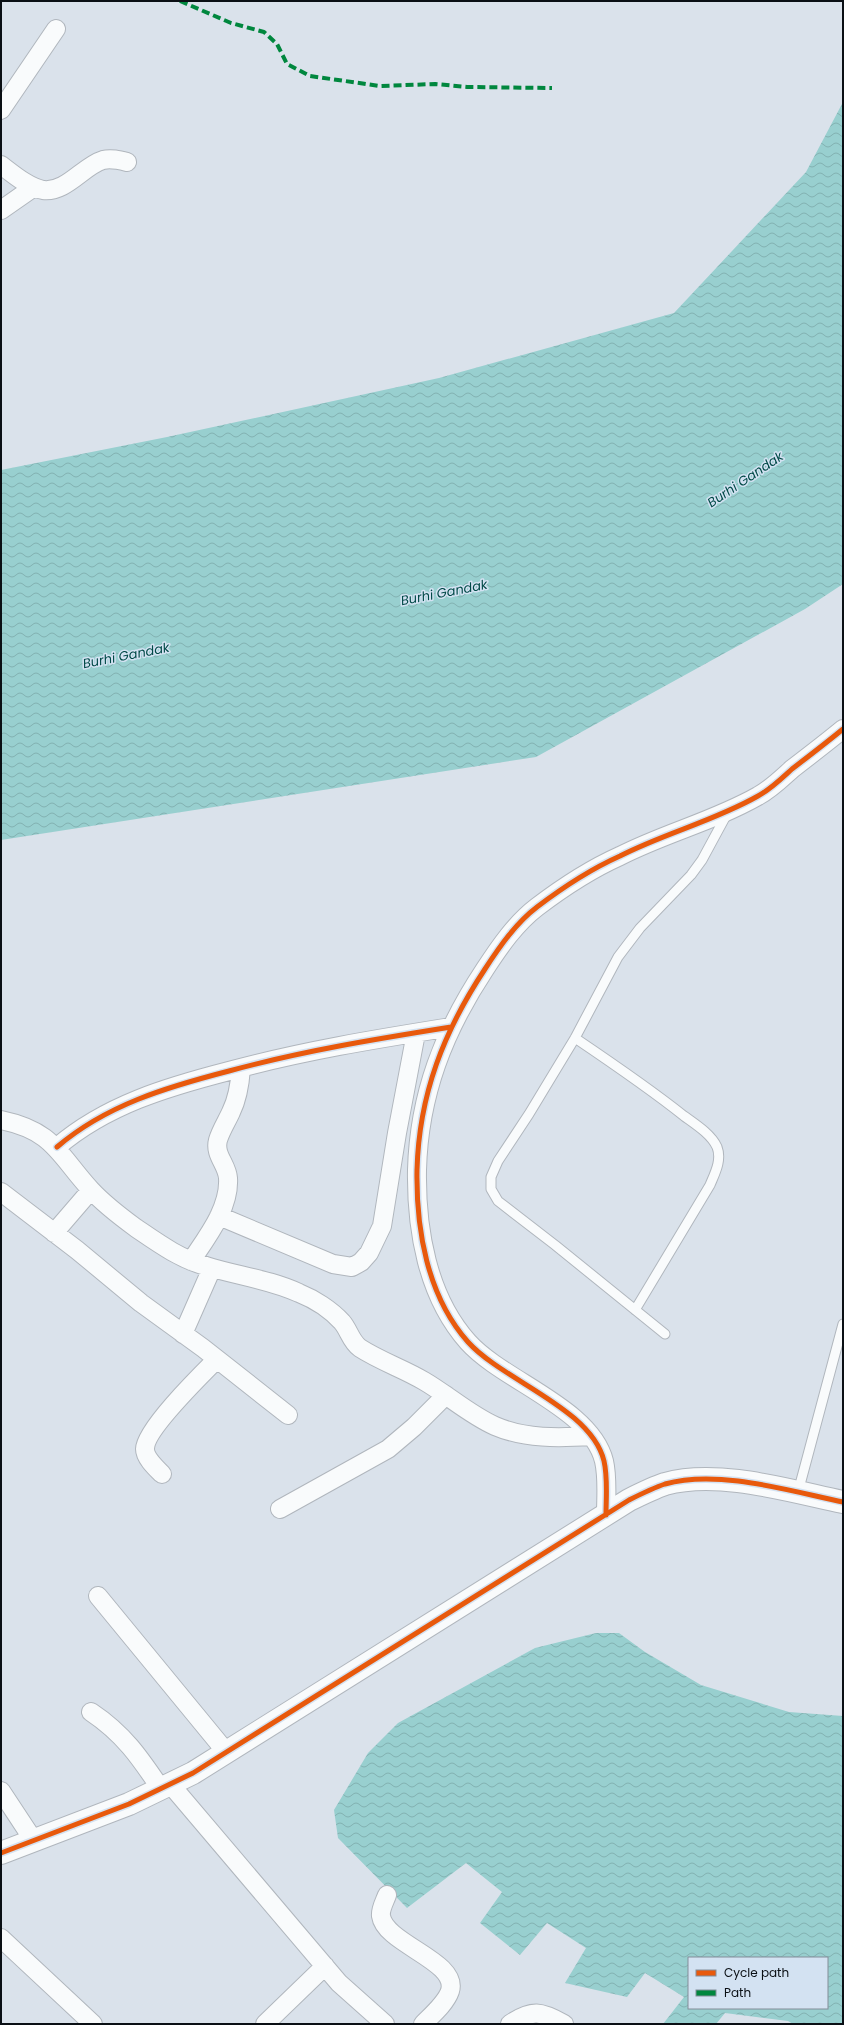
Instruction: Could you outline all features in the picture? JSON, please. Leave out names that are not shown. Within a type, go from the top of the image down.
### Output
[{"type":"street","points":[[1,110],[56,29]]},
{"type":"street","points":[[1,165],[34,187],[44,190],[54,189],[71,181],[102,160],[113,159],[127,162]]},
{"type":"street","points":[[1,210],[34,187]]},
{"type":"street","points":[[606,1515],[604,1461],[598,1446],[586,1429],[564,1410],[487,1359],[468,1342],[455,1326],[436,1289],[422,1239],[417,1183],[418,1156],[424,1103],[431,1078],[439,1052],[472,988],[496,952],[515,928],[536,907],[617,857],[659,838],[728,811],[762,794],[843,729]]},
{"type":"street","points":[[57,1147],[74,1132],[112,1110],[186,1082],[241,1068],[359,1042],[451,1027]]},
{"type":"street","points":[[219,1216],[333,1264],[352,1267],[361,1262],[376,1241],[382,1226],[397,1133],[416,1033]]},
{"type":"street","points":[[191,1261],[219,1216],[226,1194],[228,1177],[219,1158],[217,1149],[218,1141],[237,1099],[241,1068]]},
{"type":"street","points":[[1,1120],[22,1124],[44,1136],[57,1147],[91,1190],[127,1222],[149,1237],[191,1261],[212,1268],[257,1278],[300,1293],[333,1314],[342,1322],[360,1348],[423,1380],[494,1425],[511,1432],[542,1437],[591,1436]]},
{"type":"street","points":[[54,1233],[91,1190]]},
{"type":"street","points":[[1,1192],[141,1303],[217,1359],[288,1415]]},
{"type":"street","points":[[183,1334],[212,1268]]},
{"type":"street","points":[[162,1474],[149,1460],[145,1450],[146,1445],[158,1424],[217,1359]]},
{"type":"street","points":[[280,1509],[388,1449],[414,1427],[446,1395]]},
{"type":"street","points":[[1,1853],[85,1822],[166,1787],[227,1753],[329,1686],[647,1491],[666,1484],[691,1480],[734,1480],[843,1502]]},
{"type":"street","points":[[98,1596],[227,1753]]},
{"type":"street","points":[[91,1712],[111,1725],[123,1737],[355,1999],[385,2024]]},
{"type":"street","points":[[1,1791],[34,1841]]},
{"type":"street","points":[[387,1895],[381,1914],[384,1924],[396,1936],[436,1964],[446,1974],[450,1982],[450,1990],[446,1999],[423,2024]]},
{"type":"street","points":[[1,1938],[91,2023]]},
{"type":"street","points":[[265,2024],[325,1966]]},
{"type":"street","points":[[510,2024],[522,2016],[533,2012],[541,2013],[564,2024]]},
{"type":"lane","points":[[665,1334],[498,1201],[491,1189],[491,1177],[493,1170],[575,1038],[607,976],[627,943],[691,875],[702,860],[728,811]]},
{"type":"lane","points":[[575,1038],[650,1089],[689,1120],[706,1134],[718,1152],[719,1158],[710,1185],[635,1310]]},
{"type":"lane","points":[[798,1492],[843,1324]]},
{"type":"water","name":"Burhi Gandak","points":[[843,102],[843,584],[805,609],[536,757],[1,840],[1,470],[167,437],[439,378],[674,313],[806,172]]},
{"type":"water","points":[[596,1633],[619,1633],[645,1652],[701,1685],[789,1712],[843,1716],[843,2024],[793,2024],[788,2021],[725,2013],[716,2024],[663,2024],[684,1997],[645,1973],[627,1997],[565,1983],[586,1948],[547,1923],[520,1955],[480,1923],[502,1892],[466,1863],[407,1908],[338,1838],[334,1810],[368,1753],[398,1723],[535,1648]]},
{"type":"marked path","points":[[180,1],[231,23],[264,32],[277,44],[287,64],[310,76],[380,86],[435,84],[467,87],[552,88]]},
{"type":"cycle path","points":[[606,1515],[605,1467],[596,1442],[582,1426],[564,1410],[502,1370],[483,1356],[468,1342],[454,1324],[434,1283],[422,1238],[417,1192],[417,1170],[423,1115],[436,1064],[457,1016],[470,992],[503,943],[529,913],[567,886],[609,861],[654,840],[724,813],[763,793],[843,729]]},
{"type":"cycle path","points":[[57,1147],[76,1132],[96,1120],[138,1099],[160,1091],[206,1077],[312,1051],[451,1027]]},
{"type":"cycle path","points":[[1,1853],[129,1804],[193,1773],[629,1500],[656,1487],[686,1480],[731,1480],[754,1483],[843,1502]]}]
